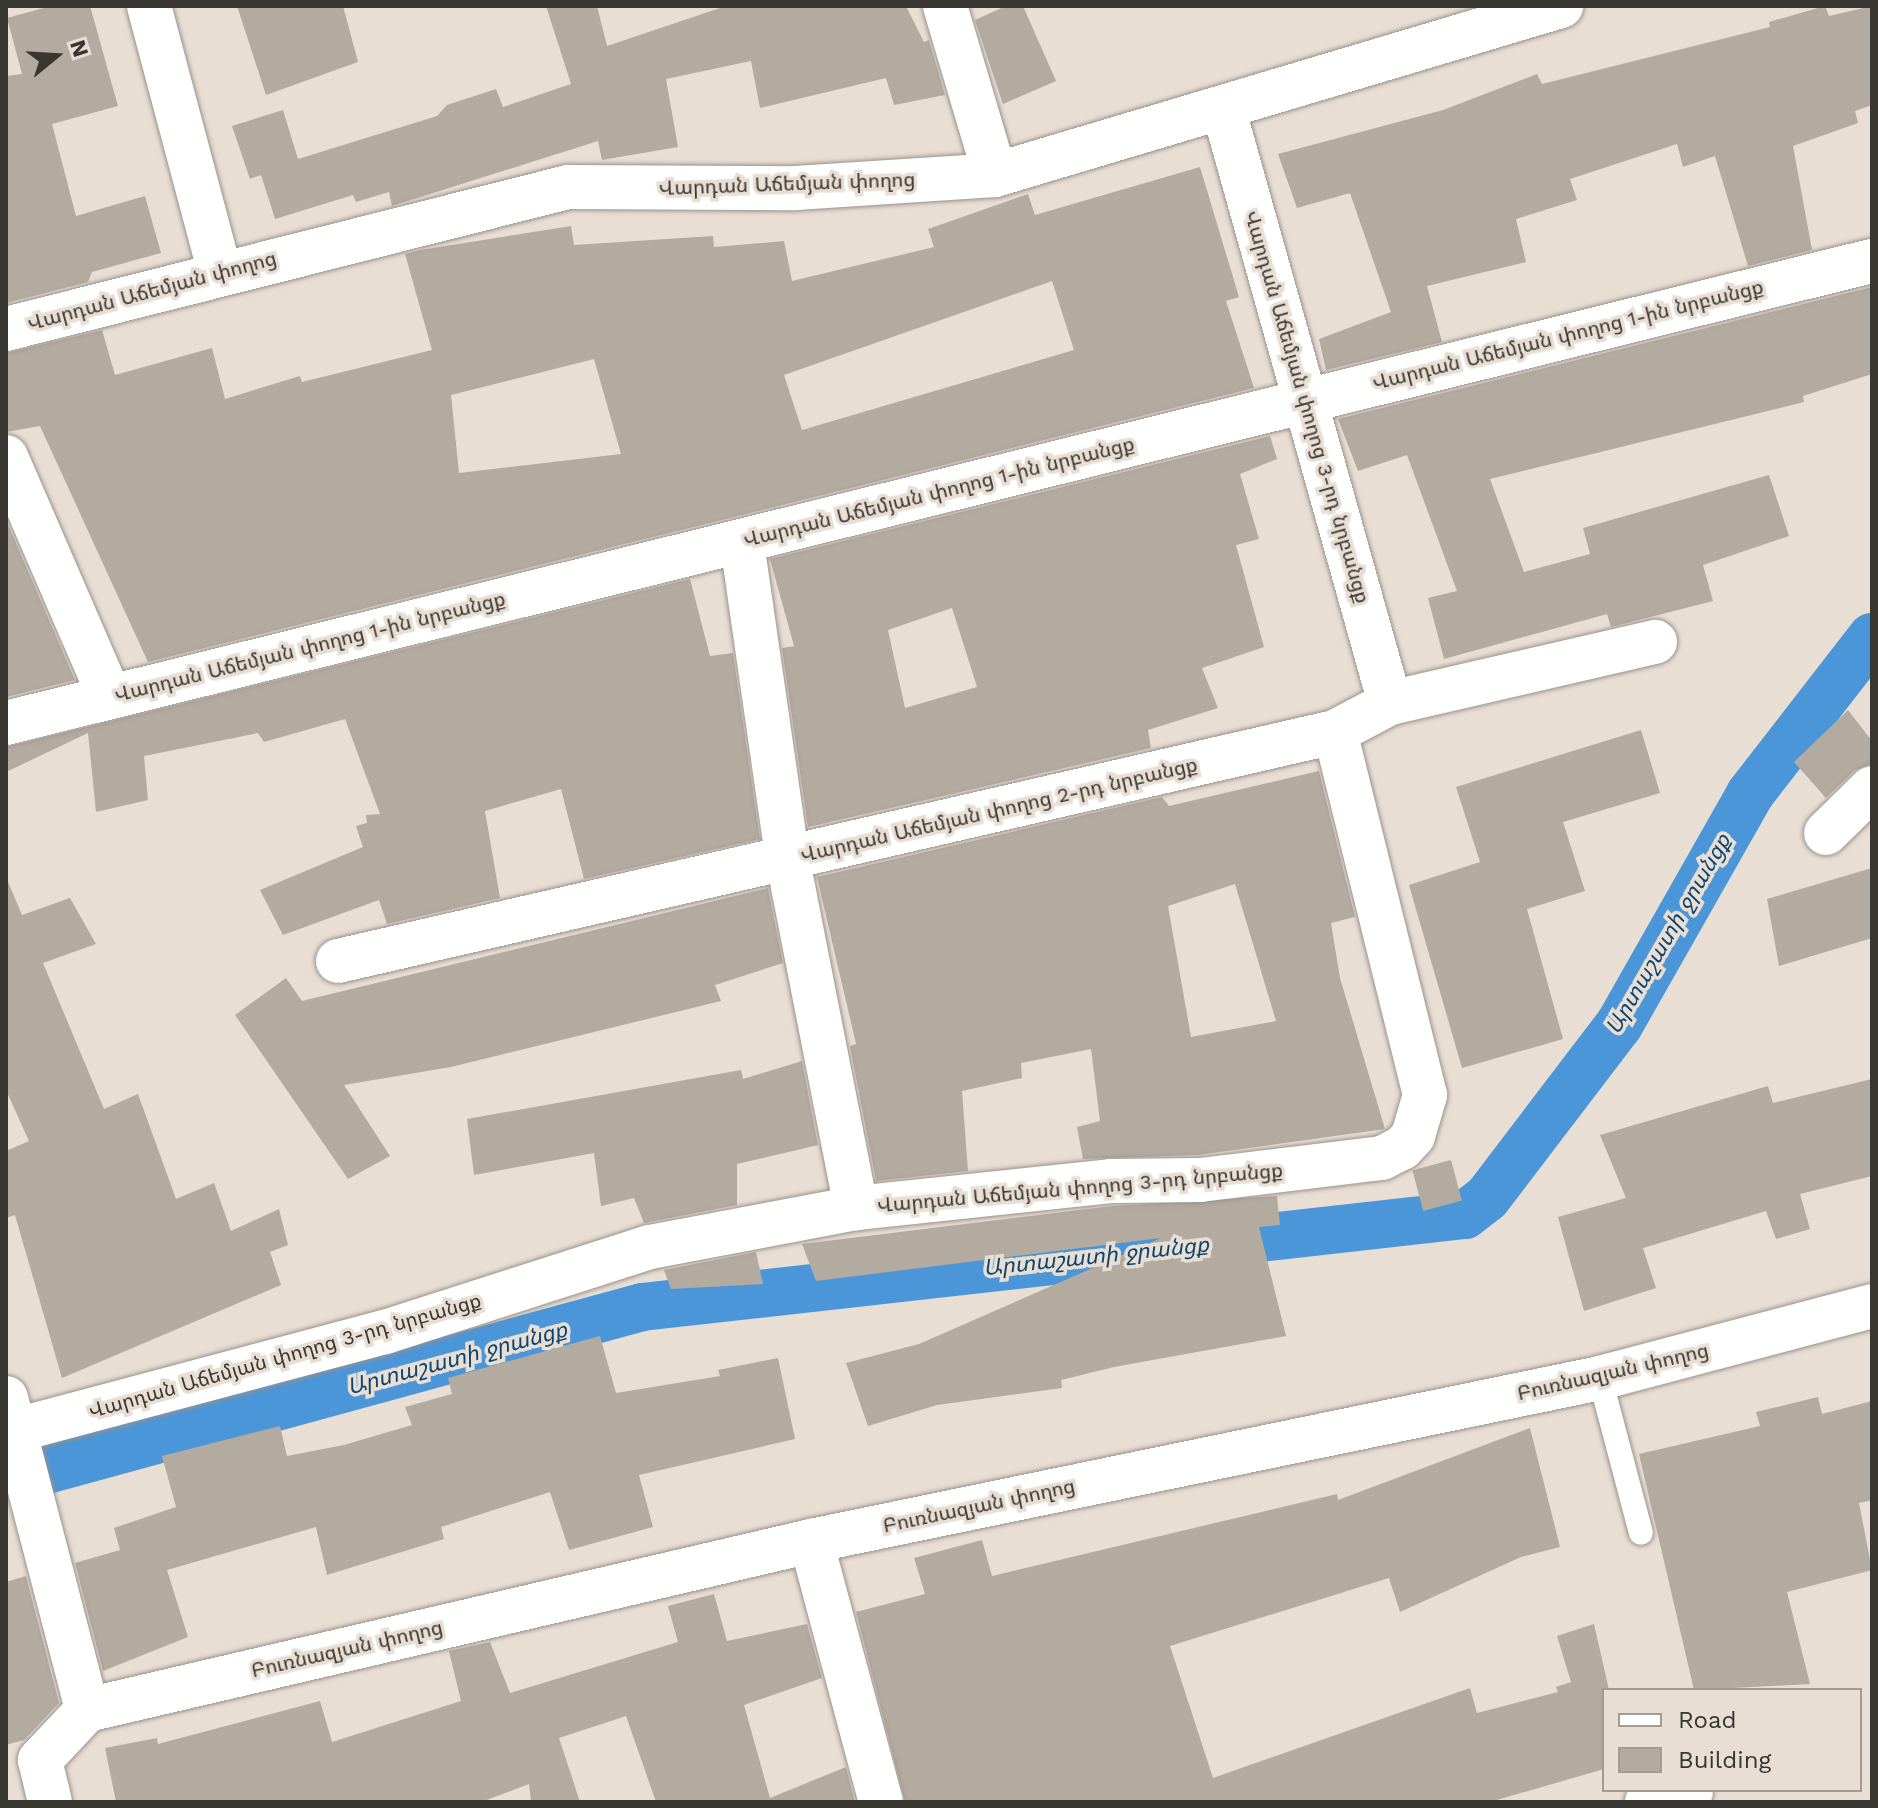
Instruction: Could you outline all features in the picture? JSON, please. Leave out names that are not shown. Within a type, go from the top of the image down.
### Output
[{"type":"street","points":[[149,6],[220,272]]},
{"type":"street","points":[[945,6],[995,175]]},
{"type":"street","name":"Վարդան Աճեմյան փողոց","points":[[6,329],[220,272],[568,187],[796,188],[995,175],[1224,111],[1561,6]]},
{"type":"street","name":"Վարդան Աճեմյան փողոց 3-րդ նրբանցք","points":[[1224,111],[1390,703]]},
{"type":"street","name":"Վարդան Աճեմյան փողոց 1-ին նրբանցք","points":[[6,723],[109,695],[742,543],[1305,398],[1872,261]]},
{"type":"street","points":[[6,457],[109,695]]},
{"type":"street","points":[[742,543],[788,861],[856,1208]]},
{"type":"street","name":"Վարդան Աճեմյան փողոց 2-րդ նրբանցք","points":[[338,961],[788,861],[1335,732],[1390,703],[1655,642]]},
{"type":"street","name":"Վարդան Աճեմյան փողոց 3-րդ նրբանցք","points":[[11,1414],[385,1332],[650,1247],[856,1208],[1111,1181],[1200,1180],[1382,1158],[1402,1148],[1413,1136],[1425,1095],[1335,732]]},
{"type":"street","points":[[1826,833],[1872,788]]},
{"type":"street","name":"Բուռնազյան փողոց","points":[[87,1710],[811,1541],[1600,1378],[1872,1306]]},
{"type":"street","points":[[11,1414],[87,1710],[40,1760],[50,1802]]},
{"type":"street","points":[[811,1541],[881,1802]]},
{"type":"street","points":[[1647,1802],[1691,1795]]},
{"type":"lane","points":[[1600,1378],[1641,1533]]},
{"type":"building","points":[[51,6],[90,6],[118,106],[52,124],[76,216],[145,196],[161,253],[92,272],[88,282],[6,303],[6,76],[22,74],[7,18]]},
{"type":"building","points":[[237,6],[343,6],[358,62],[266,95]]},
{"type":"building","points":[[546,6],[597,6],[607,46],[726,6],[906,6],[924,42],[929,40],[945,95],[894,105],[886,78],[760,108],[751,61],[666,79],[678,147],[602,160],[598,141],[392,206],[389,192],[356,202],[353,195],[275,219],[261,175],[250,179],[232,126],[283,110],[298,159],[437,116],[447,105],[496,89],[503,107],[571,84]]},
{"type":"building","points":[[1006,6],[1023,6],[1056,81],[1003,104],[975,20]]},
{"type":"building","points":[[1825,6],[1829,16],[1872,6],[1872,105],[1855,111],[1858,123],[1793,146],[1812,250],[1748,266],[1715,156],[1683,167],[1677,144],[1570,179],[1577,200],[1516,219],[1526,262],[1427,286],[1442,342],[1326,370],[1319,339],[1391,312],[1350,193],[1297,208],[1278,154],[1443,110],[1537,74],[1542,84],[1770,27],[1769,22]]},
{"type":"building","points":[[1200,167],[1239,297],[1226,301],[1254,388],[148,662],[40,426],[6,432],[6,353],[102,330],[115,375],[212,348],[225,399],[300,376],[302,382],[432,350],[405,254],[420,250],[571,226],[574,245],[713,236],[714,247],[784,241],[792,281],[934,247],[928,229],[1028,194],[1035,215]],"holes":[[[1052,281],[1074,350],[802,430],[784,375]],[[594,359],[621,454],[459,473],[451,395]]]},
{"type":"building","points":[[1872,287],[1872,374],[1803,396],[1804,402],[1490,479],[1524,572],[1590,554],[1583,528],[1769,475],[1789,536],[1703,565],[1713,601],[1611,627],[1607,614],[1444,659],[1428,598],[1457,591],[1407,455],[1358,471],[1338,419]]},
{"type":"building","points":[[1270,436],[1277,459],[1240,474],[1259,539],[1236,545],[1264,647],[1202,668],[1218,708],[1148,730],[1151,748],[808,827],[782,648],[794,646],[770,559]],"holes":[[[952,608],[977,687],[905,708],[888,630]]]},
{"type":"building","points":[[6,520],[75,680],[6,697]]},
{"type":"building","points":[[690,579],[710,656],[733,653],[760,839],[584,879],[561,789],[485,811],[500,898],[387,924],[379,900],[283,935],[260,890],[363,847],[356,826],[367,823],[366,815],[380,814],[345,719],[264,742],[258,733],[144,756],[148,800],[96,812],[88,733],[6,772],[6,747]]},
{"type":"building","points":[[1848,710],[1872,741],[1872,764],[1855,770],[1826,798],[1794,762]]},
{"type":"building","points":[[1641,730],[1660,793],[1563,822],[1585,891],[1527,909],[1563,1039],[1462,1068],[1409,885],[1480,862],[1456,787]]},
{"type":"building","points":[[1319,771],[1355,917],[1331,923],[1340,978],[1385,1129],[1198,1155],[1083,1159],[1077,1127],[1100,1121],[1091,1049],[1021,1063],[1022,1078],[962,1091],[968,1171],[876,1181],[850,1046],[856,1044],[817,877],[1162,797],[1169,806]],"holes":[[[1235,884],[1276,1021],[1191,1037],[1168,906]]]},
{"type":"building","points":[[1872,868],[1872,938],[1779,966],[1767,899]]},
{"type":"building","points":[[6,877],[22,915],[70,898],[96,944],[43,963],[104,1109],[138,1094],[176,1199],[214,1183],[231,1231],[279,1209],[288,1245],[270,1252],[281,1285],[62,1378],[15,1215],[6,1218],[6,1151],[29,1141],[6,1090]]},
{"type":"building","points":[[768,888],[783,963],[715,985],[721,1001],[451,1067],[344,1085],[390,1156],[348,1179],[235,1015],[286,978],[302,1001]]},
{"type":"building","points":[[802,1061],[818,1145],[737,1164],[737,1205],[644,1223],[634,1198],[601,1206],[594,1153],[474,1175],[467,1119],[741,1070],[743,1079]]},
{"type":"building","points":[[1872,1079],[1872,1176],[1800,1194],[1810,1229],[1776,1239],[1766,1211],[1643,1248],[1656,1288],[1584,1311],[1558,1217],[1626,1198],[1600,1135],[1768,1086],[1773,1103]]},
{"type":"building","points":[[1451,1160],[1462,1201],[1423,1211],[1412,1170]]},
{"type":"building","points":[[1277,1196],[1280,1225],[1259,1227],[1286,1336],[1114,1367],[1061,1380],[1062,1388],[937,1405],[868,1426],[846,1363],[919,1344],[1161,1238],[816,1281],[802,1244],[1112,1206]]},
{"type":"building","points":[[756,1252],[763,1284],[671,1289],[664,1270]]},
{"type":"building","points":[[600,1336],[616,1393],[720,1376],[718,1370],[778,1358],[795,1439],[639,1475],[653,1527],[569,1550],[550,1492],[441,1527],[444,1539],[327,1575],[316,1527],[167,1570],[188,1637],[103,1671],[75,1563],[120,1550],[114,1528],[176,1507],[162,1456],[280,1426],[287,1456],[344,1445],[412,1425],[405,1407],[452,1394],[448,1378]]},
{"type":"building","points":[[1818,1397],[1822,1414],[1872,1401],[1872,1500],[1859,1503],[1872,1570],[1787,1592],[1810,1684],[1694,1688],[1639,1454],[1760,1426],[1756,1412]]},
{"type":"building","points":[[1530,1428],[1560,1547],[1521,1557],[1400,1612],[1389,1578],[1170,1646],[1213,1778],[1470,1688],[1477,1713],[1558,1692],[1556,1687],[1571,1682],[1557,1636],[1594,1624],[1609,1688],[1602,1688],[1602,1770],[1490,1802],[905,1802],[856,1612],[925,1594],[914,1558],[982,1540],[992,1576],[1337,1494],[1338,1500]]},
{"type":"building","points":[[26,1576],[59,1703],[24,1740],[6,1745],[6,1582]]},
{"type":"building","points":[[714,1594],[727,1641],[807,1624],[822,1678],[744,1705],[770,1798],[846,1767],[855,1802],[656,1802],[626,1716],[559,1738],[580,1802],[531,1802],[529,1784],[481,1802],[116,1802],[105,1748],[157,1738],[158,1744],[320,1701],[332,1742],[461,1701],[449,1651],[490,1642],[510,1693],[678,1642],[668,1606]]},
{"type":"waterway","name":"Արտաշատի ջրանցք","points":[[39,1472],[642,1307],[1465,1215],[1487,1198],[1619,1025],[1750,794],[1872,637]]}]
